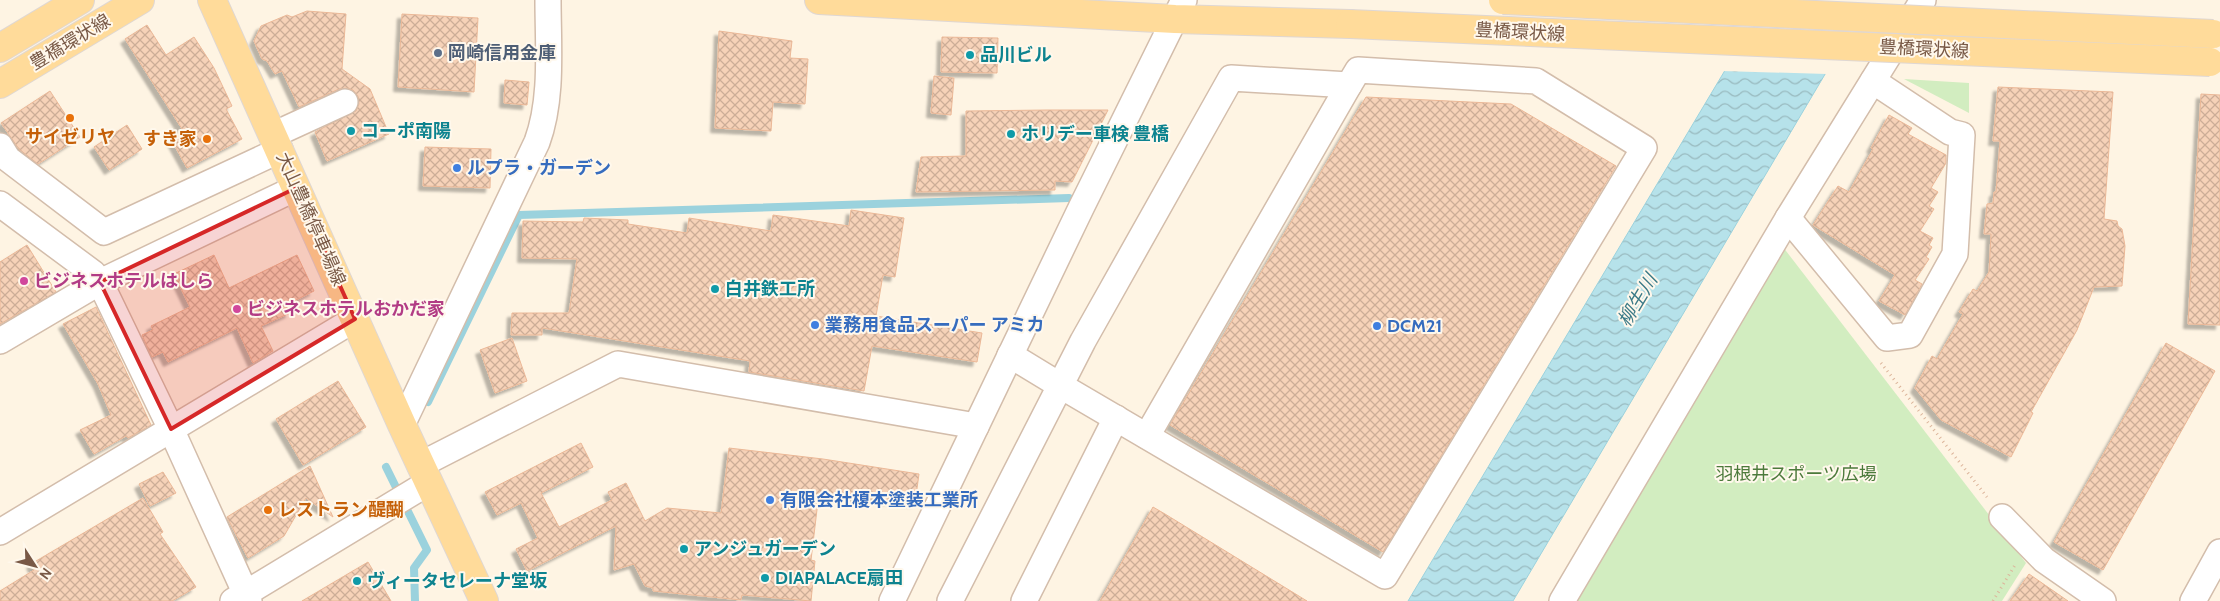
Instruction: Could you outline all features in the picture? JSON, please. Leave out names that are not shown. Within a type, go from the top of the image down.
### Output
[{"type":"main road","name":"豊橋環状線","points":[[0,48],[80,0]]},
{"type":"main road","name":"豊橋環状線","points":[[0,84],[140,0]]},
{"type":"main road","name":"大山豊橋停車場線","points":[[212,0],[424,474],[484,601]]},
{"type":"main road","name":"豊橋環状線","points":[[820,0],[1179,9],[1350,24],[2215,62]]},
{"type":"main road","name":"豊橋環状線","points":[[1503,0],[2216,34]]},
{"type":"street","points":[[402,425],[533,151],[543,125],[547,93],[548,0]]},
{"type":"street","points":[[1562,601],[1788,218],[1923,0]]},
{"type":"street","points":[[892,601],[1179,9]]},
{"type":"street","points":[[1010,355],[1060,386],[1385,576],[1644,148],[1536,81],[1358,70],[1147,436]]},
{"type":"street","points":[[950,601],[1060,386],[1231,78],[1349,86]]},
{"type":"street","points":[[1788,218],[1888,338],[1910,335],[1955,254],[1962,135],[1950,132],[1873,81]]},
{"type":"street","points":[[0,146],[8,159],[104,232],[277,142],[345,102]]},
{"type":"street","points":[[22,170],[0,205],[93,273],[100,282],[171,429],[243,598],[424,474],[618,364],[976,426]]},
{"type":"street","points":[[0,342],[100,282],[296,188]]},
{"type":"street","points":[[0,532],[355,319]]},
{"type":"street","points":[[1024,601],[1116,418]]},
{"type":"street","points":[[2002,517],[2044,560],[2103,601]]},
{"type":"street","points":[[2193,601],[2220,552]]},
{"type":"path","points":[[1878,359],[2002,517]]},
{"type":"path","points":[[1993,601],[2028,543]]},
{"type":"highlighted area","points":[[296,188],[355,319],[171,429],[100,282]]},
{"type":"green space","points":[[1904,79],[1969,83],[1969,113]]},
{"type":"green space","name":"羽根井スポーツ広場","points":[[1783,247],[2026,563],[2002,601],[1576,601]]},
{"type":"water","name":"柳生川","points":[[1767,0],[1869,0],[1513,601],[1408,601]]},
{"type":"pier","points":[[1764,0],[1871,0],[1827,74],[1722,71]]},
{"type":"building","points":[[307,11],[346,14],[342,69],[370,89],[389,134],[327,161],[315,132],[356,111],[359,104],[358,96],[353,90],[347,88],[339,89],[299,107],[282,71],[275,74],[267,61],[262,59],[254,41],[261,26],[287,15],[292,17]]},
{"type":"building","name":"岡崎信用金庫","points":[[402,14],[478,18],[474,92],[398,87]]},
{"type":"building","points":[[147,25],[166,55],[194,37],[214,68],[232,106],[226,109],[242,139],[187,168],[171,139],[184,132],[125,39]]},
{"type":"building","points":[[719,31],[792,41],[790,58],[808,59],[805,104],[773,102],[771,131],[715,128]]},
{"type":"building","name":"品川ビル","points":[[942,37],[998,38],[997,73],[941,72]]},
{"type":"building","points":[[934,76],[954,78],[951,115],[931,113]]},
{"type":"building","points":[[505,80],[529,82],[527,105],[504,103]]},
{"type":"building","points":[[1998,87],[2113,92],[2104,219],[2117,221],[2118,226],[2122,229],[2125,246],[2122,286],[2094,287],[2077,330],[2031,412],[2033,413],[2011,457],[1941,420],[1915,388],[1932,356],[1937,359],[1963,314],[1959,312],[1973,289],[1977,291],[1989,272],[1991,234],[1984,234],[1987,204],[1993,203],[1994,192],[1996,192],[2000,141],[1993,141]]},
{"type":"building","points":[[50,91],[80,137],[38,164],[19,149],[1,123]]},
{"type":"building","points":[[2201,94],[2220,95],[2220,325],[2188,324]]},
{"type":"building","name":"DCM21","points":[[1366,97],[1511,104],[1616,166],[1383,552],[1170,425]]},
{"type":"building","name":"ホリデー車検 豊橋","points":[[1108,110],[1072,182],[1055,181],[1055,190],[916,192],[921,157],[966,156],[966,111]]},
{"type":"building","points":[[1889,115],[1912,128],[1908,134],[1946,155],[1946,163],[1931,188],[1938,192],[1929,206],[1934,209],[1920,231],[1933,238],[1929,245],[1932,247],[1926,257],[1929,259],[1915,280],[1922,284],[1905,315],[1879,301],[1895,275],[1813,225],[1838,186],[1849,192]]},
{"type":"building","points":[[127,125],[142,149],[109,170],[94,147]]},
{"type":"building","name":"ルプラ・ガーデン","points":[[425,147],[491,149],[490,188],[423,186]]},
{"type":"building","points":[[851,210],[904,218],[895,277],[883,275],[876,316],[982,333],[977,362],[872,346],[864,391],[749,372],[750,361],[618,340],[542,328],[542,335],[511,335],[512,313],[569,313],[577,259],[522,258],[523,221],[583,222],[584,218],[628,220],[628,224],[687,233],[689,218],[771,231],[773,215],[849,226]]},
{"type":"building","name":"ビジネスホテルはしら","points":[[27,245],[56,292],[0,324],[0,262]]},
{"type":"building","name":"ビジネスホテルおかだ家","points":[[214,255],[229,288],[297,255],[314,291],[286,305],[290,313],[261,326],[273,351],[253,363],[237,328],[168,362],[163,352],[152,357],[142,335],[153,330],[151,326],[190,307],[174,274]]},
{"type":"building","points":[[96,307],[151,425],[128,438],[126,436],[94,454],[80,430],[111,415],[98,384],[63,324]]},
{"type":"building","points":[[512,338],[527,381],[495,393],[480,350]]},
{"type":"building","points":[[2166,343],[2215,371],[2103,570],[2054,542]]},
{"type":"building","points":[[338,381],[366,427],[303,465],[276,419]]},
{"type":"building","points":[[581,443],[593,467],[541,493],[559,527],[612,500],[608,492],[626,483],[645,521],[667,508],[721,513],[729,448],[823,459],[919,474],[915,503],[819,493],[811,560],[815,561],[811,601],[742,595],[741,600],[653,591],[653,588],[645,586],[634,564],[614,570],[616,526],[527,571],[516,549],[538,538],[521,503],[497,515],[485,492]]},
{"type":"building","name":"レストラン醍醐","points":[[310,466],[333,517],[306,498],[284,536],[248,558],[227,517]]},
{"type":"building","points":[[163,472],[176,493],[150,506],[139,484]]},
{"type":"building","points":[[143,498],[163,532],[160,534],[196,587],[172,601],[0,601],[0,591],[34,570],[31,564]]},
{"type":"building","points":[[1153,507],[1165,514],[1307,601],[1100,601]]},
{"type":"building","name":"ヴィータセレーナ堂坂","points":[[368,562],[391,601],[302,601]]},
{"type":"building","points":[[2029,574],[2068,601],[2010,601]]},
{"type":"waterway","points":[[428,402],[519,215],[1069,198]]},
{"type":"waterway","points":[[386,467],[427,550],[414,568],[415,601]]},
{"type":"place","name":"岡崎信用金庫","points":[[438,53]]},
{"type":"place","name":"品川ビル","points":[[970,55]]},
{"type":"place","name":"サイゼリヤ","points":[[70,118]]},
{"type":"place","name":"コーポ南陽","points":[[351,131]]},
{"type":"place","name":"ホリデー車検 豊橋","points":[[1011,134]]},
{"type":"place","name":"すき家","points":[[207,139]]},
{"type":"place","name":"ルプラ・ガーデン","points":[[457,168]]},
{"type":"place","name":"ビジネスホテルはしら","points":[[24,281]]},
{"type":"place","name":"白井鉄工所","points":[[715,289]]},
{"type":"place","name":"ビジネスホテルおかだ家","points":[[237,309]]},
{"type":"place","name":"業務用食品スーパー アミカ","points":[[815,325]]},
{"type":"place","name":"DCM21","points":[[1377,326]]},
{"type":"place","name":"有限会社榎本塗装工業所","points":[[770,500]]},
{"type":"place","name":"レストラン醍醐","points":[[268,510]]},
{"type":"place","name":"アンジュガーデン","points":[[684,549]]},
{"type":"place","name":"DIAPALACE扇田","points":[[765,578]]},
{"type":"place","name":"ヴィータセレーナ堂坂","points":[[357,581]]}]
